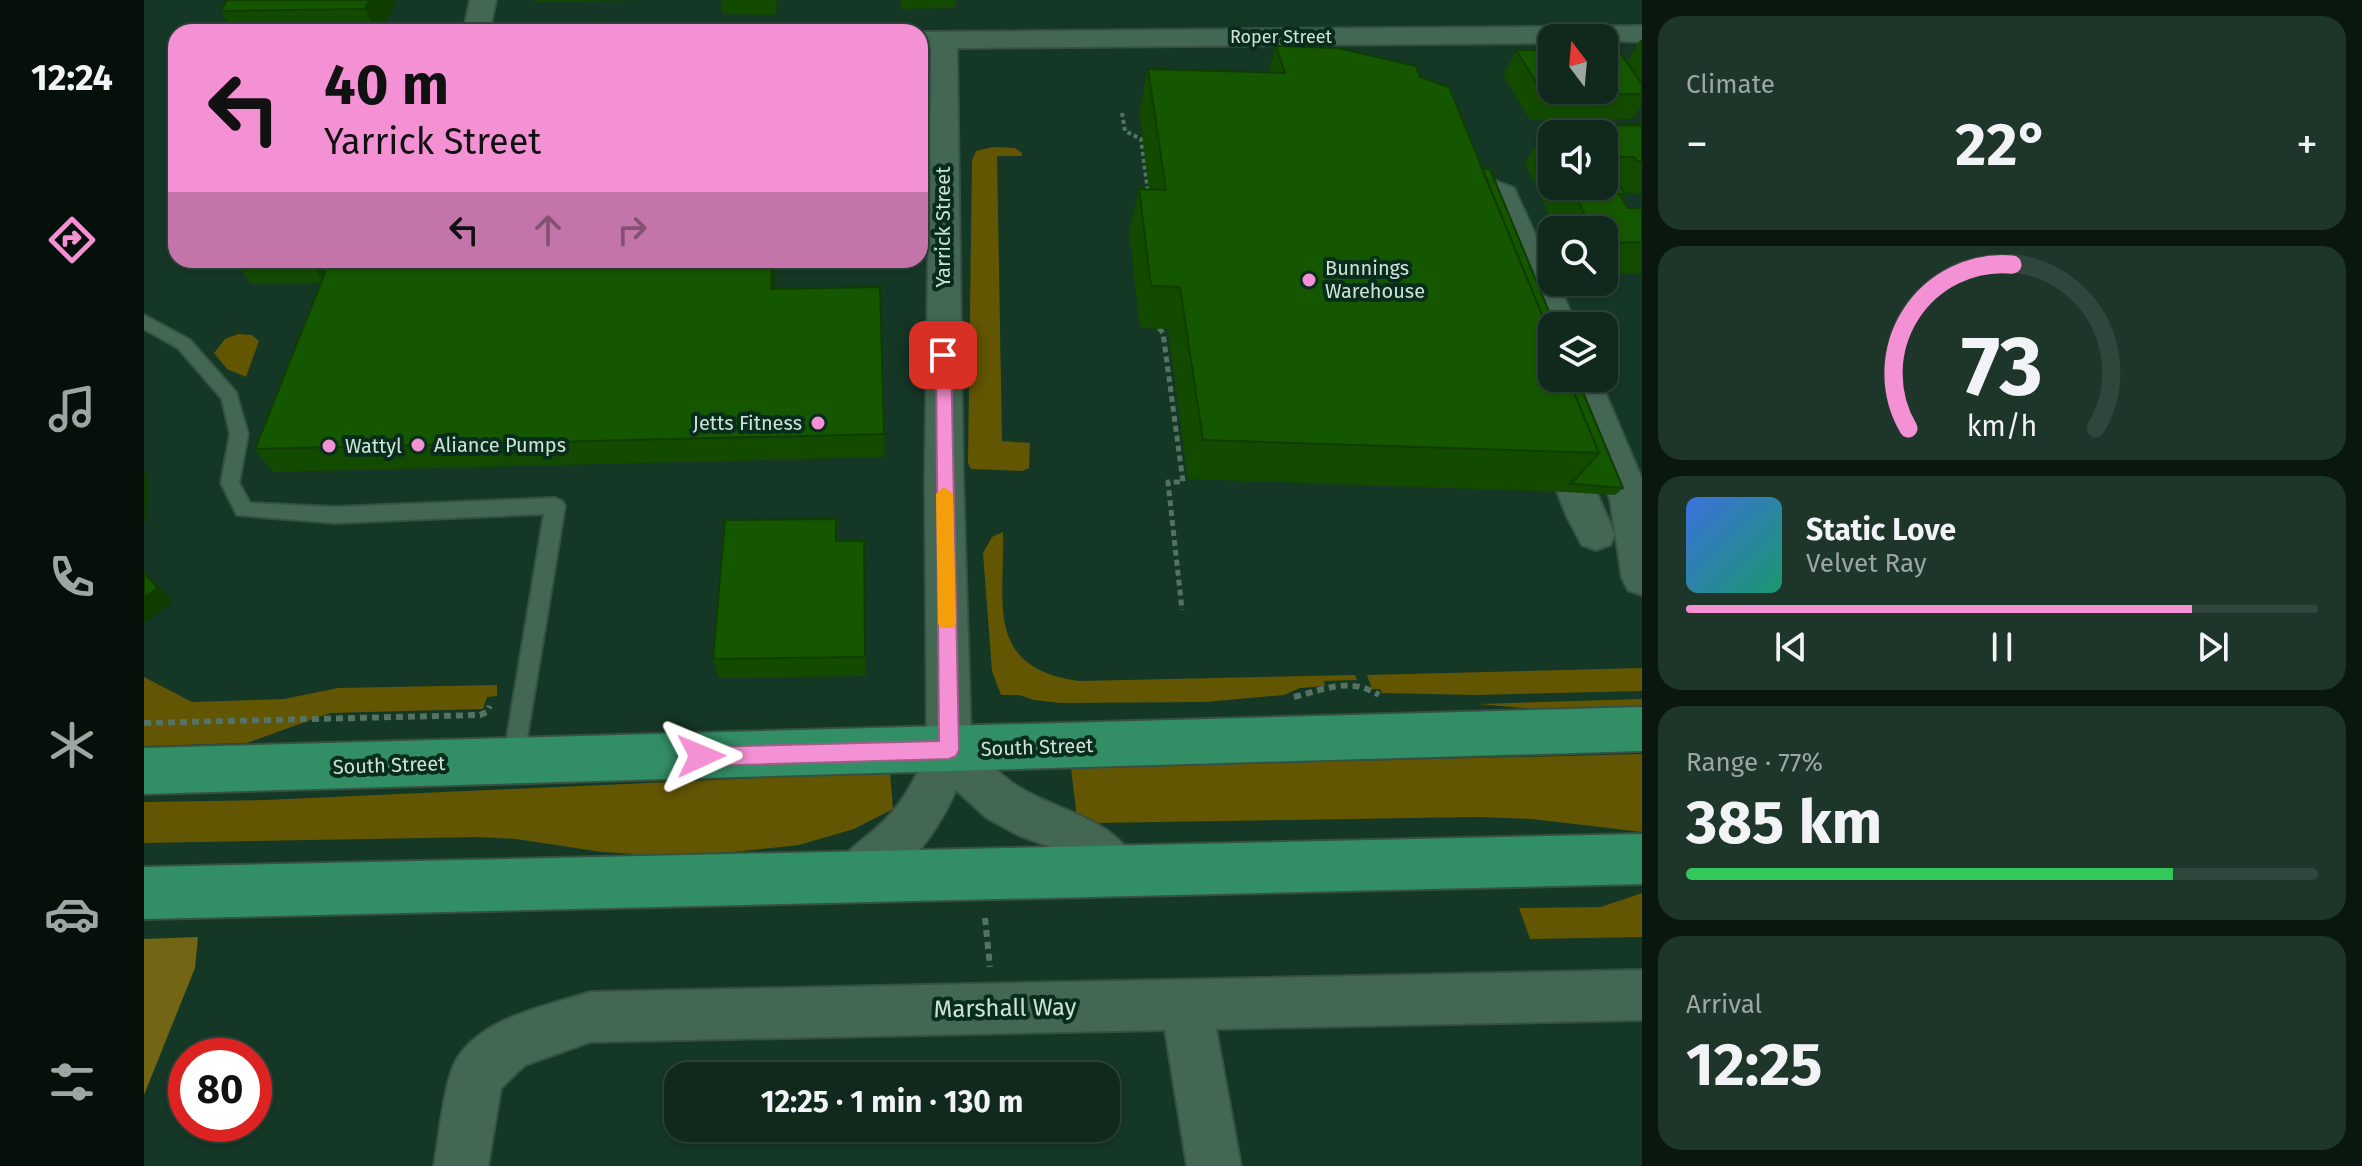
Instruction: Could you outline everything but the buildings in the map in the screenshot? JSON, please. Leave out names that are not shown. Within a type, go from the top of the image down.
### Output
[{"type":"highway","name":"South Street","points":[[144,771],[1642,729]]},
{"type":"highway","points":[[144,893],[1642,859]]},
{"type":"street","points":[[478,24],[483,0]]},
{"type":"street","name":"Roper Street","points":[[932,40],[1642,34]]},
{"type":"street","name":"Yarrick Street","points":[[853,878],[904,837],[921,815],[934,792],[949,750],[932,40]]},
{"type":"street","points":[[1475,237],[1458,194],[1461,190],[1496,191],[1503,195],[1554,312]]},
{"type":"street","points":[[1588,392],[1627,483],[1640,538],[1642,578]]},
{"type":"street","points":[[1544,411],[1586,517],[1596,534]]},
{"type":"street","points":[[949,750],[979,783],[1003,803],[1034,819],[1074,833],[1118,873]]},
{"type":"street","name":"Marshall Way","points":[[461,1166],[477,1075],[509,1045],[590,1017],[1642,995]]},
{"type":"street","points":[[1186,1004],[1214,1166]]},
{"type":"lane","points":[[144,321],[184,344],[230,397],[239,434],[230,483],[244,510],[335,515],[555,506],[514,761]]},
{"type":"path","points":[[1122,113],[1125,131],[1141,139],[1149,201]]},
{"type":"path","points":[[1159,328],[1163,333],[1183,482],[1168,482],[1182,610]]},
{"type":"path","points":[[144,723],[480,715],[487,712],[491,702],[494,702]]},
{"type":"path","points":[[984,905],[994,1008]]},
{"type":"shaded area","points":[[993,147],[1015,148],[1022,153],[1022,156],[997,156],[1002,441],[1030,443],[1029,468],[1022,471],[971,469],[968,463],[972,160],[976,151]]},
{"type":"shaded area","points":[[238,334],[252,335],[259,341],[246,377],[227,369],[214,353],[225,339]]},
{"type":"shaded area","points":[[1003,532],[1006,629],[1014,647],[1027,662],[1049,674],[1079,681],[1355,675],[1357,680],[1324,681],[1325,686],[1300,688],[1284,695],[1205,702],[1060,703],[1019,695],[1001,695],[992,671],[983,553],[992,537]]},
{"type":"shaded area","points":[[1642,668],[1642,691],[1476,695],[1382,693],[1380,689],[1372,689],[1367,675]]},
{"type":"shaded area","points":[[144,677],[192,702],[284,699],[338,688],[497,685],[497,696],[487,697],[483,709],[330,713],[247,743],[144,746]]},
{"type":"shaded area","points":[[1642,699],[1642,711],[1557,711],[1478,704]]},
{"type":"shaded area","points":[[1642,754],[1642,832],[1532,819],[1476,817],[1093,823],[1077,818],[1071,768]]},
{"type":"shaded area","points":[[890,772],[893,809],[854,829],[799,845],[685,857],[602,852],[516,839],[478,837],[144,843],[144,802],[266,800]]},
{"type":"shaded area","points":[[1642,893],[1642,937],[1530,939],[1519,908],[1601,907]]},
{"type":"shaded area","points":[[198,937],[195,968],[144,1095],[144,939]]},
{"type":"slow traffic","points":[[944,494],[947,623]]},
{"type":"place","name":"Bunnings Warehouse","points":[[1309,280]]},
{"type":"place","name":"Jetts Fitness","points":[[818,423]]},
{"type":"place","name":"Aliance Pumps","points":[[418,445]]},
{"type":"place","name":"Wattyl","points":[[329,446]]},
{"type":"route","points":[[701,756],[949,750],[943,355]]}]
